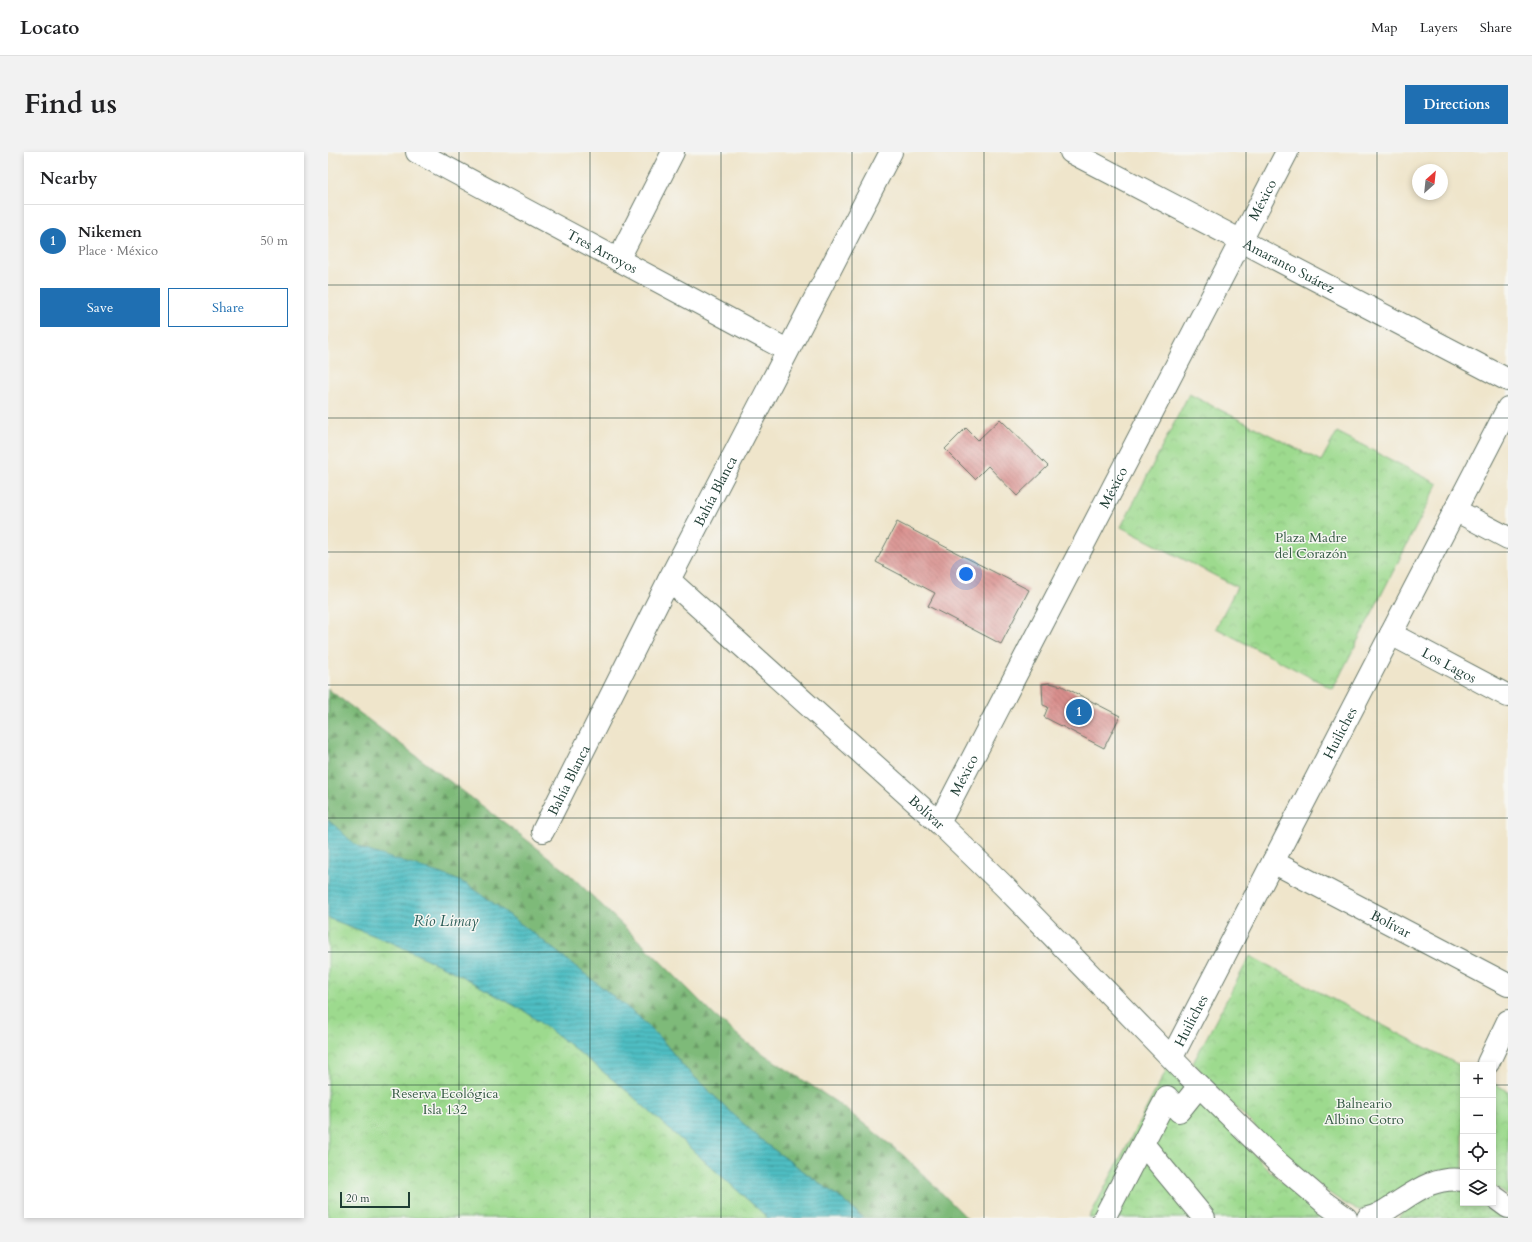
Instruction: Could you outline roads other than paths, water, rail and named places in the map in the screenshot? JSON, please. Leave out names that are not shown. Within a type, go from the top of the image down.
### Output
[{"type":"street","name":"Tres Arroyos","points":[[418,152],[787,350]]},
{"type":"street","points":[[618,260],[673,152]]},
{"type":"street","name":"Bahía Blanca","points":[[543,831],[669,580],[891,152]]},
{"type":"street","name":"Amaranto Suárez","points":[[1070,152],[1508,380]]},
{"type":"street","name":"México","points":[[938,822],[1287,152]]},
{"type":"street","name":"Huiliches","points":[[1172,1057],[1508,408]]},
{"type":"street","points":[[1455,510],[1508,538]]},
{"type":"street","name":"Bolívar","points":[[669,580],[938,822],[1003,885],[1172,1057]]},
{"type":"street","name":"Los Lagos","points":[[1391,634],[1508,696]]},
{"type":"street","name":"Bolívar","points":[[1273,862],[1508,985]]},
{"type":"street","points":[[1488,1062],[1508,1021]]},
{"type":"street","points":[[1172,1057],[1199,1086],[1276,1161],[1325,1203],[1346,1218]]},
{"type":"street","points":[[1104,1218],[1167,1097],[1179,1111],[1199,1086]]},
{"type":"street","points":[[1143,1144],[1204,1218]]},
{"type":"street","points":[[1368,1218],[1380,1214],[1438,1180],[1460,1180]]},
{"type":"street","points":[[1496,1198],[1508,1207]]},
{"type":"water","name":"Río Limay","points":[[328,820],[362,849],[448,876],[466,884],[484,896],[638,1016],[662,1040],[685,1068],[766,1144],[843,1200],[863,1218],[768,1218],[628,1092],[526,1012],[454,972],[391,942],[328,918]]},
{"type":"place","name":"Nikemen","points":[[1079,712]]},
{"type":"park label","name":"Plaza Madre del Corazón","points":[[1311,546]]},
{"type":"park label","name":"Reserva Ecológica Isla 132","points":[[445,1102]]},
{"type":"park label","name":"Balneario Albino Cotro","points":[[1364,1112]]}]
